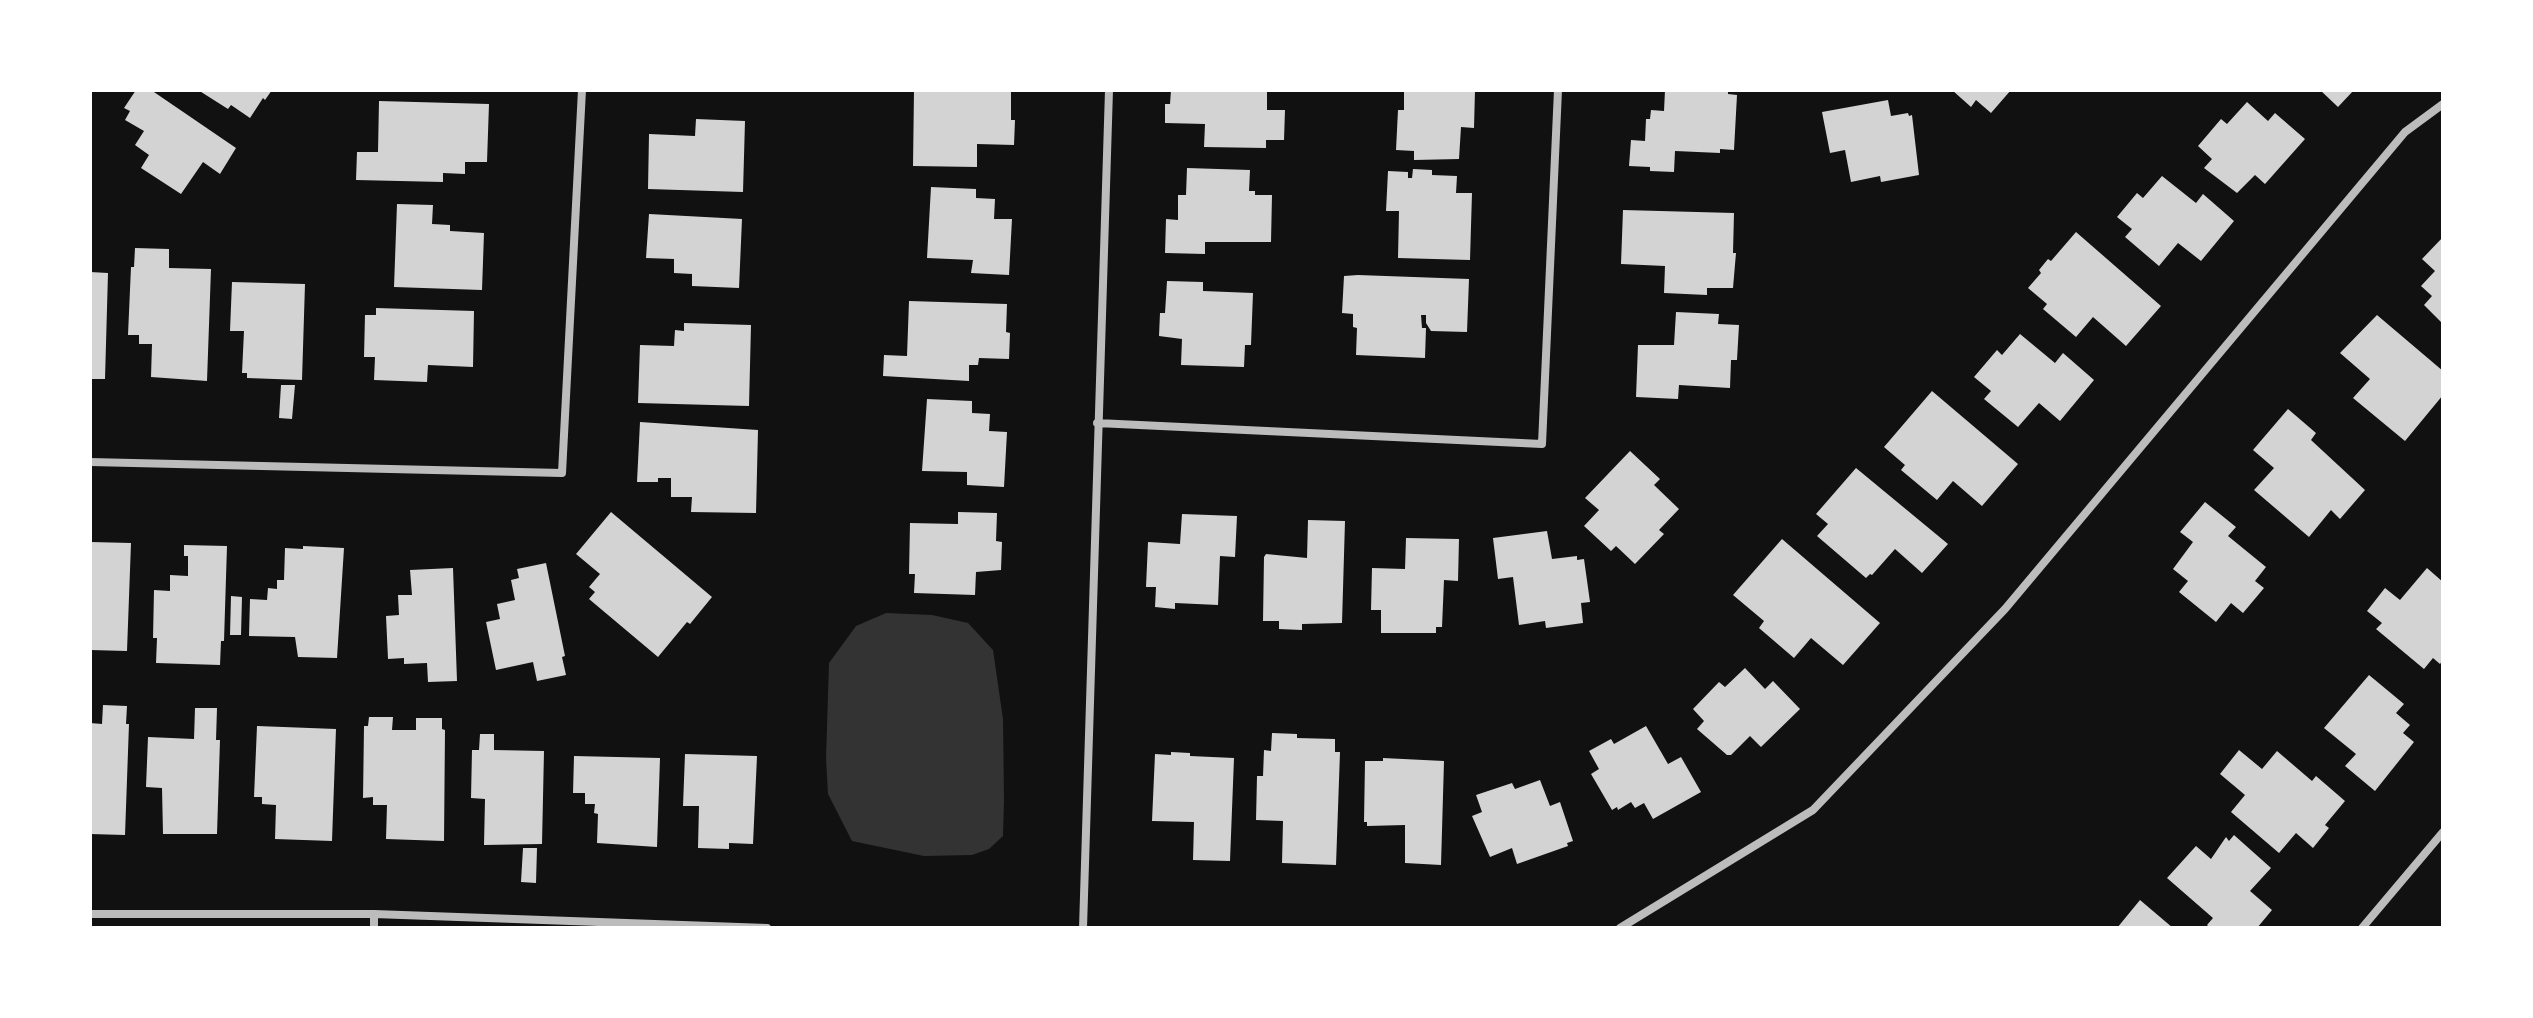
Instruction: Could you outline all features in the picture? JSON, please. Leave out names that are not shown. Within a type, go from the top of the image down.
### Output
[{"type":"street","points":[[90,462],[562,473],[582,90]]},
{"type":"street","points":[[1083,928],[1109,90]]},
{"type":"street","points":[[1097,423],[1542,444],[1558,90]]},
{"type":"street","points":[[1620,928],[1813,810],[2005,609],[2405,132],[2443,104]]},
{"type":"street","points":[[2362,928],[2443,832]]},
{"type":"street","points":[[90,914],[374,914],[767,928]]},
{"type":"street","points":[[374,914],[374,928]]},
{"type":"shaded area","points":[[886,613],[932,615],[968,623],[993,650],[1003,719],[1004,800],[1003,836],[989,849],[972,855],[924,856],[852,841],[828,794],[829,663],[856,626]]},
{"type":"building","points":[[136,90],[151,90],[236,148],[220,174],[203,162],[181,194],[141,168],[149,155],[135,145],[144,131],[125,120],[130,111],[124,108]]},
{"type":"building","points":[[198,90],[272,90],[250,118],[231,105],[228,109]]},
{"type":"building","points":[[914,90],[1011,90],[1014,145],[977,144],[977,167],[913,166]]},
{"type":"building","points":[[1171,90],[1267,90],[1267,110],[1285,110],[1284,140],[1266,140],[1266,148],[1204,147],[1205,124],[1165,123],[1165,104],[1170,104]]},
{"type":"building","points":[[1404,90],[1475,90],[1474,128],[1461,127],[1459,159],[1414,160],[1414,151],[1396,150],[1398,110],[1404,110]]},
{"type":"building","points":[[1665,90],[1728,90],[1728,94],[1737,95],[1734,150],[1720,149],[1720,153],[1675,151],[1674,172],[1629,166],[1631,140],[1645,141],[1646,119],[1650,119],[1651,110],[1664,111]]},
{"type":"building","points":[[1952,90],[2011,90],[1991,113],[1976,100],[1971,107]]},
{"type":"building","points":[[2320,90],[2354,90],[2338,107]]},
{"type":"building","points":[[1888,100],[1891,116],[1912,115],[1919,175],[1881,182],[1880,176],[1851,182],[1845,150],[1830,153],[1822,112]]},
{"type":"building","points":[[379,101],[489,104],[487,162],[465,162],[465,174],[443,173],[443,182],[356,180],[357,152],[378,152]]},
{"type":"building","points":[[2247,102],[2268,121],[2275,113],[2305,139],[2265,184],[2255,175],[2237,193],[2204,168],[2212,159],[2198,146],[2221,119],[2227,124]]},
{"type":"building","points":[[696,119],[745,121],[743,192],[648,189],[649,134],[695,136]]},
{"type":"building","points":[[1187,168],[1250,170],[1249,191],[1255,191],[1255,195],[1272,195],[1271,242],[1205,242],[1205,254],[1165,253],[1166,219],[1178,220],[1178,195],[1186,195]]},
{"type":"building","points":[[1413,169],[1432,170],[1432,175],[1457,176],[1456,193],[1472,193],[1470,260],[1398,258],[1399,211],[1386,211],[1388,171],[1408,172],[1408,178],[1412,178]]},
{"type":"building","points":[[2162,176],[2196,203],[2203,194],[2234,221],[2201,261],[2178,243],[2159,266],[2125,237],[2132,229],[2117,217],[2137,193],[2143,198]]},
{"type":"building","points":[[931,187],[976,189],[976,198],[995,199],[994,219],[1012,219],[1009,275],[971,273],[973,260],[927,258]]},
{"type":"building","points":[[397,204],[433,205],[432,224],[450,225],[450,231],[484,233],[482,290],[394,287]]},
{"type":"building","points":[[1623,210],[1734,213],[1733,253],[1736,253],[1733,288],[1707,288],[1707,295],[1664,293],[1665,266],[1621,264]]},
{"type":"building","points":[[649,214],[742,219],[739,288],[692,286],[692,274],[674,273],[674,259],[646,258]]},
{"type":"building","points":[[2076,232],[2161,306],[2126,346],[2093,317],[2076,337],[2043,309],[2047,304],[2028,288],[2048,259],[2051,261]]},
{"type":"building","points":[[2443,237],[2443,324],[2424,305],[2432,296],[2421,286],[2435,271],[2422,259]]},
{"type":"building","points":[[135,248],[169,249],[169,268],[211,269],[207,381],[151,377],[152,344],[139,344],[139,335],[128,335],[131,267],[134,267]]},
{"type":"building","points":[[90,272],[108,273],[105,379],[90,379]]},
{"type":"building","points":[[1344,276],[1469,279],[1467,332],[1431,331],[1426,315],[1421,315],[1422,328],[1426,328],[1425,358],[1356,355],[1357,328],[1353,327],[1353,314],[1342,313]]},
{"type":"building","points":[[1167,281],[1203,282],[1203,291],[1253,293],[1251,345],[1245,345],[1244,367],[1181,365],[1182,339],[1159,336],[1160,313],[1165,313]]},
{"type":"building","points":[[232,282],[305,284],[302,380],[247,378],[247,373],[242,373],[244,331],[230,331]]},
{"type":"building","points":[[909,301],[1007,304],[1009,359],[979,358],[978,365],[969,365],[969,381],[883,376],[884,355],[907,356]]},
{"type":"building","points":[[376,308],[474,311],[473,367],[428,365],[427,382],[374,380],[375,357],[364,357],[365,315],[376,315]]},
{"type":"building","points":[[1676,312],[1719,314],[1718,324],[1739,325],[1737,360],[1731,360],[1730,388],[1679,385],[1678,399],[1636,397],[1638,345],[1674,345]]},
{"type":"building","points":[[2377,315],[2443,371],[2443,395],[2405,441],[2353,398],[2370,379],[2340,353]]},
{"type":"building","points":[[684,323],[751,325],[749,406],[638,403],[640,345],[674,346],[675,330],[684,331]]},
{"type":"building","points":[[2020,334],[2055,363],[2063,353],[2094,380],[2060,421],[2039,403],[2018,427],[1984,399],[1991,391],[1974,377],[1997,350],[2002,355]]},
{"type":"building","points":[[281,385],[295,385],[292,419],[279,418]]},
{"type":"building","points":[[1932,391],[2018,464],[1982,506],[1953,481],[1937,500],[1901,470],[1905,465],[1884,447]]},
{"type":"building","points":[[927,399],[972,401],[972,413],[990,414],[989,431],[1007,432],[1004,487],[967,485],[967,472],[922,471]]},
{"type":"building","points":[[2288,409],[2316,433],[2311,440],[2365,490],[2340,519],[2331,510],[2309,537],[2254,490],[2274,468],[2253,450]]},
{"type":"building","points":[[640,422],[758,430],[756,513],[691,512],[692,497],[671,497],[671,478],[658,478],[658,482],[637,482]]},
{"type":"building","points":[[1630,451],[1660,479],[1654,485],[1679,509],[1659,530],[1664,534],[1635,564],[1616,546],[1611,551],[1584,526],[1599,510],[1585,498]]},
{"type":"building","points":[[1856,468],[1948,544],[1922,573],[1895,549],[1866,578],[1817,536],[1828,524],[1816,514]]},
{"type":"building","points":[[2205,502],[2236,527],[2228,536],[2266,567],[2255,581],[2264,588],[2243,613],[2231,603],[2216,622],[2179,592],[2188,581],[2173,569],[2193,542],[2180,532]]},
{"type":"building","points":[[611,512],[712,597],[658,657],[589,599],[595,592],[589,587],[600,574],[576,554]]},
{"type":"building","points":[[958,512],[997,513],[996,541],[1002,542],[1001,570],[976,572],[975,595],[914,593],[915,574],[909,574],[910,523],[958,524]]},
{"type":"building","points":[[1182,514],[1237,516],[1235,557],[1220,556],[1218,605],[1175,603],[1175,609],[1155,607],[1156,587],[1146,587],[1148,542],[1180,544]]},
{"type":"building","points":[[1308,520],[1345,521],[1342,623],[1302,624],[1302,630],[1279,629],[1279,621],[1263,621],[1264,557],[1266,554],[1307,558]]},
{"type":"building","points":[[1547,531],[1552,559],[1577,556],[1577,560],[1584,559],[1590,602],[1581,603],[1583,623],[1546,628],[1545,621],[1519,625],[1513,577],[1498,579],[1493,538]]},
{"type":"building","points":[[1406,538],[1459,539],[1458,581],[1444,580],[1442,627],[1436,627],[1436,633],[1381,633],[1381,610],[1371,610],[1372,568],[1405,569]]},
{"type":"building","points":[[1782,539],[1880,623],[1843,665],[1811,638],[1794,658],[1759,628],[1764,621],[1733,595]]},
{"type":"building","points":[[91,542],[131,543],[127,651],[90,650]]},
{"type":"building","points":[[184,545],[227,546],[224,641],[221,641],[220,665],[156,663],[154,590],[170,591],[170,575],[188,576],[188,556],[184,556]]},
{"type":"building","points":[[303,546],[344,548],[337,658],[298,657],[295,637],[249,636],[250,599],[267,600],[268,588],[277,589],[277,580],[284,580],[285,548],[303,549]]},
{"type":"building","points":[[546,563],[566,675],[537,681],[533,662],[496,670],[486,622],[500,619],[497,604],[515,600],[511,580],[519,578],[517,569]]},
{"type":"building","points":[[453,568],[457,681],[428,682],[427,663],[404,664],[404,658],[388,659],[386,616],[399,615],[398,595],[412,595],[410,570]]},
{"type":"building","points":[[2427,568],[2443,582],[2443,660],[2440,664],[2433,658],[2424,669],[2376,629],[2382,623],[2367,611],[2385,588],[2400,600]]},
{"type":"building","points":[[231,596],[242,597],[241,635],[230,635]]},
{"type":"building","points":[[1745,668],[1765,689],[1773,681],[1800,709],[1761,747],[1750,736],[1731,755],[1727,755],[1697,729],[1704,721],[1693,709],[1719,682],[1725,687]]},
{"type":"building","points":[[2369,675],[2404,704],[2396,713],[2410,725],[2403,733],[2414,742],[2375,791],[2345,766],[2356,754],[2324,728]]},
{"type":"building","points":[[103,705],[127,706],[125,835],[90,834],[90,723],[102,724]]},
{"type":"building","points":[[195,708],[217,708],[216,740],[220,740],[217,834],[163,834],[162,788],[146,787],[148,737],[194,739]]},
{"type":"building","points":[[369,717],[393,717],[392,730],[416,730],[416,718],[442,718],[442,729],[445,730],[444,841],[386,839],[387,805],[373,805],[373,797],[363,798],[364,726],[368,726]]},
{"type":"building","points":[[257,726],[336,729],[332,841],[275,839],[276,805],[262,804],[262,797],[254,797]]},
{"type":"building","points":[[1646,726],[1668,764],[1681,757],[1701,792],[1653,819],[1644,803],[1635,808],[1631,802],[1612,810],[1591,774],[1599,769],[1589,751],[1611,739],[1614,744]]},
{"type":"building","points":[[1272,733],[1297,734],[1297,738],[1335,739],[1335,752],[1340,752],[1336,865],[1282,863],[1283,821],[1256,820],[1257,776],[1263,776],[1264,750],[1271,751]]},
{"type":"building","points":[[480,734],[494,734],[494,750],[544,751],[542,844],[484,845],[485,799],[471,798],[472,750],[479,750]]},
{"type":"building","points":[[2239,750],[2262,769],[2277,751],[2312,781],[2316,776],[2345,801],[2325,825],[2329,828],[2313,848],[2296,833],[2279,853],[2231,812],[2245,795],[2220,774]]},
{"type":"building","points":[[1171,752],[1234,758],[1230,861],[1193,860],[1194,822],[1152,821],[1155,754],[1171,755]]},
{"type":"building","points":[[685,754],[757,756],[753,844],[729,843],[729,849],[698,848],[699,806],[683,806]]},
{"type":"building","points":[[574,756],[660,758],[657,847],[597,843],[598,814],[594,813],[595,804],[585,804],[585,793],[573,793]]},
{"type":"building","points":[[1383,758],[1444,761],[1441,865],[1405,863],[1405,825],[1367,826],[1364,822],[1365,761],[1383,761]]},
{"type":"building","points":[[1540,780],[1550,806],[1560,802],[1573,841],[1567,843],[1568,846],[1517,864],[1512,848],[1490,857],[1472,816],[1482,812],[1476,795],[1512,783],[1515,789]]},
{"type":"building","points":[[2234,835],[2271,868],[2250,891],[2272,910],[2257,928],[2210,928],[2207,925],[2213,918],[2167,878],[2196,846],[2211,859],[2226,837],[2229,841]]},
{"type":"building","points":[[523,848],[537,848],[536,883],[521,882]]},
{"type":"building","points":[[2140,900],[2173,928],[2117,928]]}]
